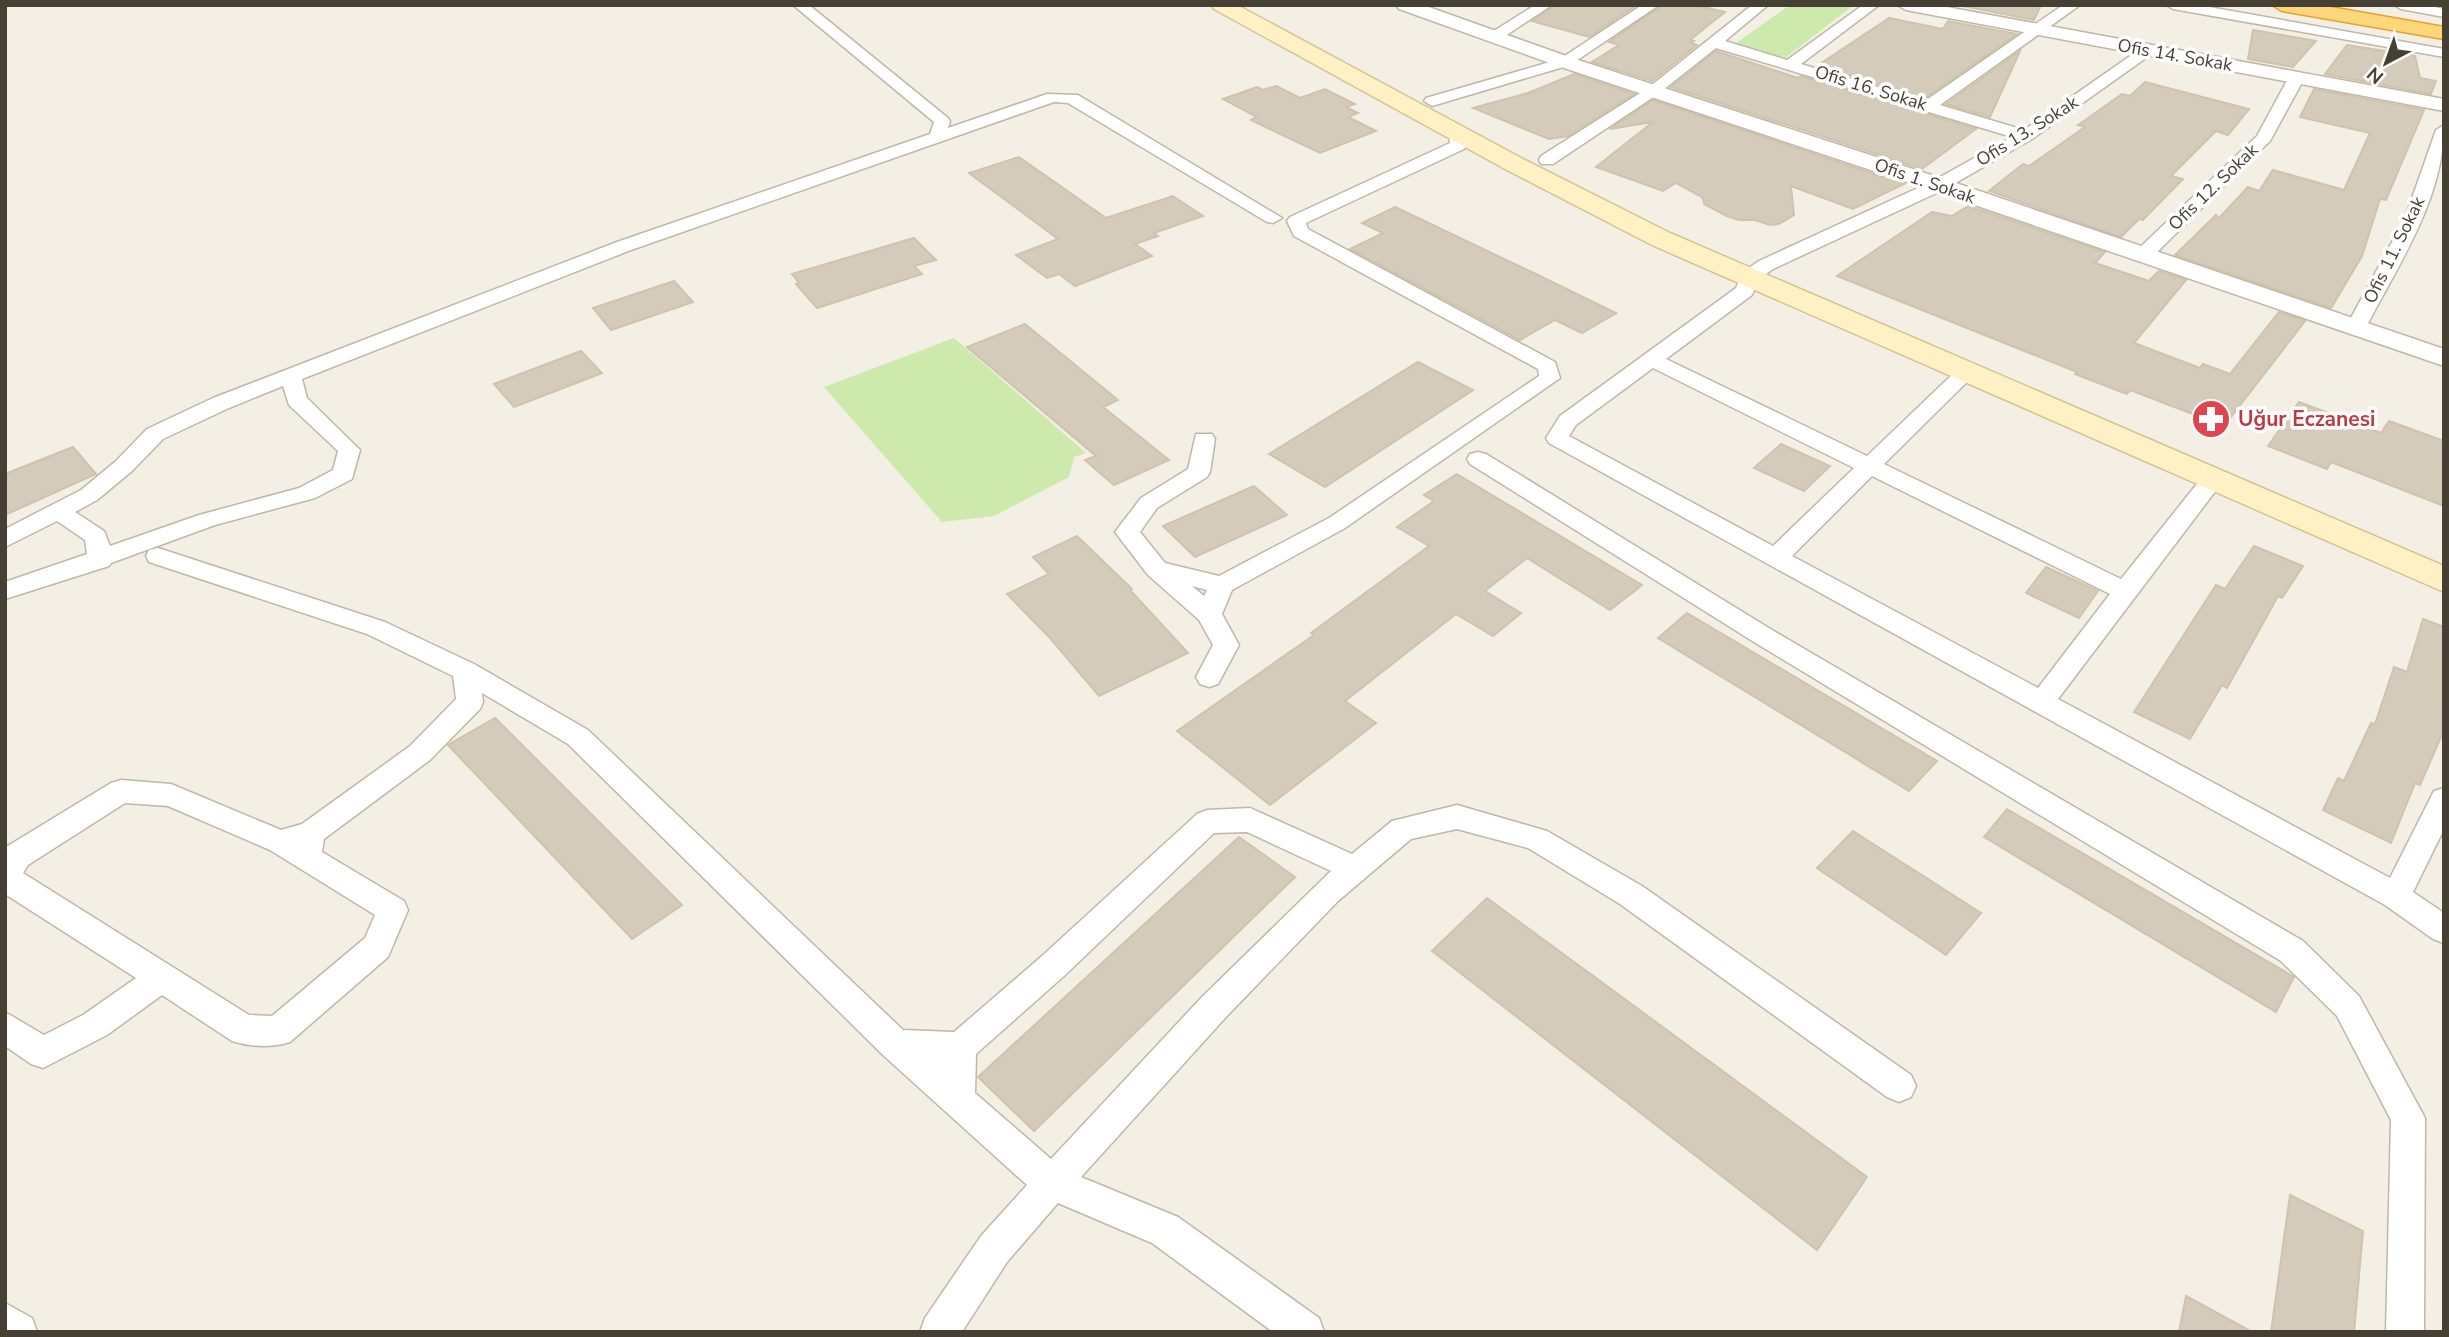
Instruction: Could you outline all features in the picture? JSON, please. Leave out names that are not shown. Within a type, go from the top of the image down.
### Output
[{"type":"highway","points":[[2281,5],[2444,33]]},
{"type":"highway","points":[[2346,5],[2444,22]]},
{"type":"main road","points":[[1221,5],[1457,133],[1661,239],[1758,271],[2444,555]]},
{"type":"main road","points":[[1246,5],[1648,215],[1965,373],[2444,580]]},
{"type":"street","points":[[800,5],[940,128]]},
{"type":"street","name":"Ofis 1. Sokak","points":[[1405,5],[1565,62],[1938,185],[2444,358]]},
{"type":"street","points":[[1494,37],[1545,5]]},
{"type":"street","points":[[1432,102],[1565,62],[1653,5]]},
{"type":"street","points":[[1791,64],[1872,5]]},
{"type":"street","name":"Ofis 14. Sokak","points":[[1906,5],[2444,105]]},
{"type":"street","points":[[1930,106],[2073,5]]},
{"type":"street","points":[[2174,5],[2444,53]]},
{"type":"street","points":[[2228,5],[2444,42]]},
{"type":"street","points":[[2401,5],[2444,13]]},
{"type":"street","points":[[1547,160],[1653,91],[1714,43],[1754,6]]},
{"type":"street","name":"Ofis 16. Sokak","points":[[1714,43],[2026,136]]},
{"type":"street","name":"Ofis 13. Sokak","points":[[1758,271],[1938,185],[2026,136],[2148,50]]},
{"type":"street","name":"Ofis 12. Sokak","points":[[2143,256],[2264,138],[2297,77]]},
{"type":"street","points":[[5,539],[89,495],[124,466],[155,434],[220,403],[624,246],[940,128],[964,127],[1053,97],[1072,98],[1273,218],[1298,227],[1548,366],[1550,378],[1471,448],[1436,455],[1337,523],[1223,585],[1209,614]]},
{"type":"street","name":"Ofis 11. Sokak","points":[[2355,329],[2414,218],[2444,130]]},
{"type":"street","points":[[1298,227],[1458,145],[1457,133]]},
{"type":"street","points":[[1758,271],[1745,292],[1567,421],[1557,438],[2396,896],[2444,930]]},
{"type":"street","points":[[1651,360],[2125,591]]},
{"type":"street","points":[[1776,557],[1965,373]]},
{"type":"street","points":[[5,591],[207,520],[307,493],[344,474],[349,450],[297,400],[290,375]]},
{"type":"street","points":[[1204,439],[1199,472],[1149,503],[1127,532],[1157,569],[1209,614],[1226,645],[1209,677]]},
{"type":"street","points":[[1471,448],[1763,636],[2292,951],[2348,1006],[2408,1118],[2405,1332]]},
{"type":"street","points":[[2041,703],[2212,480]]},
{"type":"street","points":[[58,511],[96,536],[108,557]]},
{"type":"street","points":[[158,556],[173,533]]},
{"type":"street","points":[[108,557],[158,556],[376,628],[465,671],[578,737],[896,1045],[1052,1183],[1165,1230],[1305,1332]]},
{"type":"street","points":[[1157,569],[1223,585]]},
{"type":"street","points":[[465,671],[470,702]]},
{"type":"street","points":[[299,844],[420,753],[470,702],[503,693]]},
{"type":"street","points":[[121,791],[171,794],[299,844],[393,910],[377,947],[278,1031],[244,1030],[161,978],[8,867],[121,791]]},
{"type":"street","points":[[2396,896],[2444,799]]},
{"type":"street","points":[[939,1332],[994,1249],[1214,1007],[1327,892],[1402,829],[1457,817],[1537,839],[1631,895],[1899,1086]]},
{"type":"street","points":[[896,1045],[960,1047],[1054,966],[1206,822],[1250,820],[1355,869]]},
{"type":"street","points":[[5,1027],[43,1053],[95,1025],[161,978]]},
{"type":"street","points":[[958,1098],[960,1047]]},
{"type":"street","points":[[5,1322],[18,1332]]},
{"type":"green space","points":[[1790,5],[1854,5],[1785,58],[1736,43]]},
{"type":"green space","points":[[954,338],[1086,453],[1074,457],[1069,477],[994,516],[942,522],[824,387]]},
{"type":"building","points":[[1555,5],[1637,5],[1589,37],[1532,21]]},
{"type":"building","points":[[1662,5],[1695,5],[1725,12],[1690,40],[1697,45],[1652,81],[1592,62],[1619,45],[1609,42]]},
{"type":"building","points":[[1958,5],[2041,5],[2034,20]]},
{"type":"building","points":[[1889,18],[1943,29],[1948,21],[2017,34],[1925,98],[1817,66]]},
{"type":"building","points":[[2253,30],[2316,41],[2293,67],[2248,59]]},
{"type":"building","points":[[2347,45],[2415,56],[2420,78],[2436,81],[2431,94],[2325,74]]},
{"type":"building","points":[[1716,51],[1798,78],[1801,76],[1976,129],[1922,169],[1671,87]]},
{"type":"building","points":[[2020,51],[1990,117],[1946,104]]},
{"type":"building","points":[[1574,74],[1634,94],[1568,136],[1549,139],[1473,108],[1528,93]]},
{"type":"building","points":[[2145,82],[2249,109],[2228,135],[2216,131],[2171,176],[2183,179],[2143,220],[2139,219],[2121,237],[1989,191],[2023,164],[2029,166],[2085,127],[2078,125],[2122,94],[2130,96]]},
{"type":"building","points":[[1276,86],[1300,98],[1325,89],[1355,104],[1346,107],[1358,113],[1348,117],[1376,131],[1320,153],[1251,120],[1257,117],[1223,99],[1257,87],[1263,90]]},
{"type":"building","points":[[2314,89],[2424,110],[2386,200],[2380,199],[2362,256],[2331,308],[2175,255],[2216,215],[2219,218],[2248,187],[2259,191],[2273,170],[2344,190],[2370,133],[2300,117]]},
{"type":"building","points":[[1653,100],[1904,184],[1853,209],[1791,186],[1794,215],[1779,224],[1770,225],[1727,216],[1704,204],[1703,198],[1676,183],[1663,191],[1596,167],[1653,122],[1610,129]]},
{"type":"building","points":[[1019,157],[1106,218],[1173,196],[1203,216],[1154,233],[1158,236],[1135,244],[1152,256],[1075,286],[1059,274],[1047,278],[1016,255],[1058,239],[969,173]]},
{"type":"building","points":[[1968,206],[2105,252],[2095,263],[2149,281],[2159,271],[2186,280],[2134,343],[2200,368],[2203,364],[2230,374],[2279,312],[2305,321],[2224,426],[2130,390],[2127,394],[2075,374],[2077,372],[1837,276],[1932,212],[1952,216]]},
{"type":"building","points":[[1395,207],[1616,313],[1582,333],[1555,320],[1520,340],[1350,249],[1383,233],[1362,223]]},
{"type":"building","points":[[914,238],[936,260],[914,266],[922,274],[817,308],[796,284],[799,283],[792,274]]},
{"type":"building","points":[[674,281],[693,302],[611,330],[593,308]]},
{"type":"building","points":[[1025,324],[1118,400],[1103,407],[1169,460],[1114,485],[1085,460],[1096,456],[967,347]]},
{"type":"building","points":[[581,351],[602,373],[514,407],[494,384]]},
{"type":"building","points":[[1418,362],[1473,390],[1325,487],[1269,454]]},
{"type":"building","points":[[2299,402],[2381,433],[2389,421],[2444,441],[2444,506],[2331,462],[2327,469],[2268,446]]},
{"type":"building","points":[[1781,444],[1830,466],[1804,491],[1754,468]]},
{"type":"building","points":[[73,447],[96,474],[5,515],[5,474]]},
{"type":"building","points":[[1457,474],[1642,585],[1610,610],[1527,558],[1485,591],[1521,613],[1493,636],[1456,614],[1345,701],[1376,723],[1270,805],[1177,731],[1314,635],[1311,633],[1429,546],[1397,527],[1434,501],[1424,495]]},
{"type":"building","points":[[1254,486],[1287,515],[1195,557],[1163,526]]},
{"type":"building","points":[[1077,536],[1132,589],[1130,590],[1188,653],[1099,696],[1050,638],[1007,594],[1049,574],[1033,557]]},
{"type":"building","points":[[2254,546],[2303,566],[2282,598],[2278,596],[2227,688],[2222,685],[2190,739],[2134,712],[2216,585],[2225,589]]},
{"type":"building","points":[[2046,567],[2098,591],[2079,618],[2026,593]]},
{"type":"building","points":[[1687,613],[1937,761],[1909,791],[1658,638]]},
{"type":"building","points":[[2423,619],[2444,627],[2444,730],[2420,785],[2415,783],[2391,843],[2323,810],[2338,778],[2344,781],[2371,723],[2375,724],[2394,667],[2407,672]]},
{"type":"building","points":[[495,718],[682,905],[632,939],[448,745]]},
{"type":"building","points":[[2007,809],[2294,977],[2276,1012],[1984,837]]},
{"type":"building","points":[[1853,831],[1981,913],[1946,955],[1817,868]]},
{"type":"building","points":[[1239,837],[1295,877],[1034,1131],[978,1077]]},
{"type":"building","points":[[1487,898],[1867,1177],[1817,1250],[1432,951]]},
{"type":"building","points":[[2290,1195],[2363,1231],[2354,1332],[2271,1332]]},
{"type":"building","points":[[2186,1296],[2252,1332],[2179,1332]]},
{"type":"place","name":"Uğur Eczanesi","points":[[2211,419]]}]
